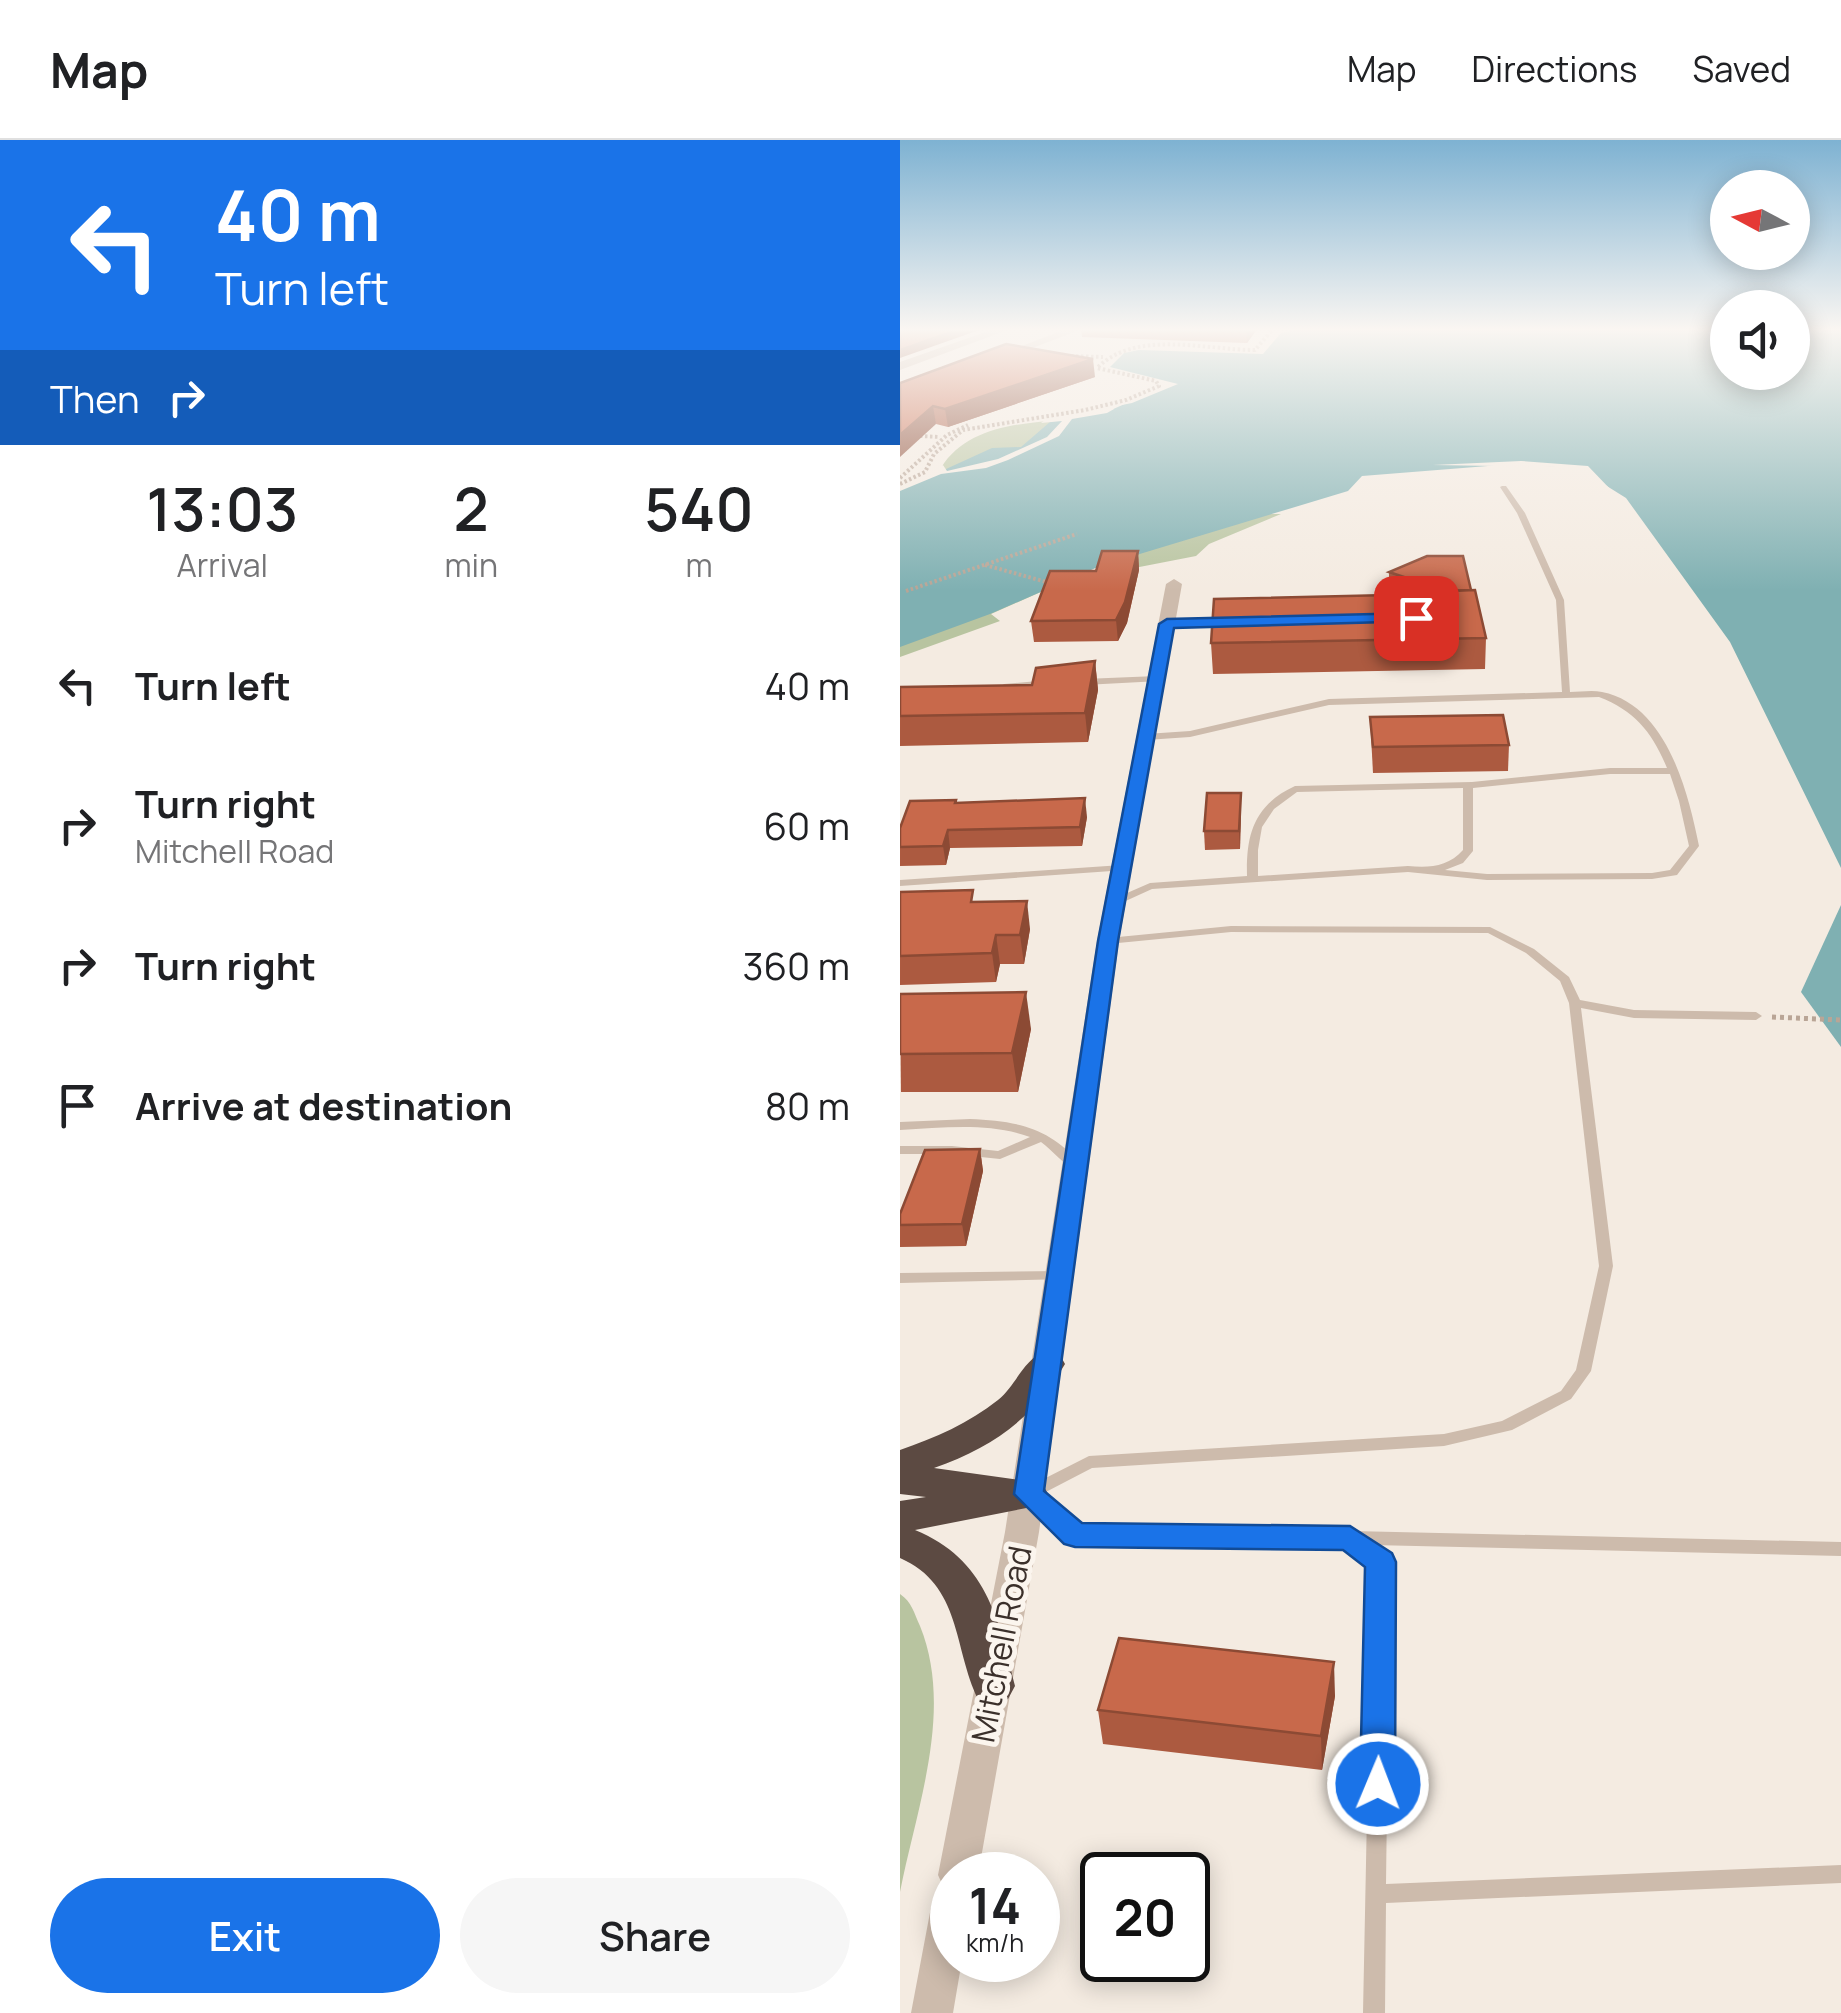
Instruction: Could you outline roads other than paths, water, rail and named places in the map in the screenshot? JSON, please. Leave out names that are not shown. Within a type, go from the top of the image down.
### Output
[{"type":"highway","points":[[900,1465],[957,1445],[1014,1408],[1047,1364]]},
{"type":"highway","points":[[900,1479],[1028,1494]]},
{"type":"highway","points":[[900,1517],[1028,1494]]},
{"type":"highway","points":[[900,1541],[917,1546],[952,1571],[974,1605],[993,1686]]},
{"type":"street","name":"Mitchell Road","points":[[962,1852],[1028,1494],[1108,941],[1174,584]]},
{"type":"street","points":[[932,2013],[938,1982]]},
{"type":"lane","points":[[1504,486],[1522,513],[1560,600],[1566,692]]},
{"type":"lane","points":[[1167,624],[1240,620]]},
{"type":"lane","points":[[1070,682],[1156,678]]},
{"type":"lane","points":[[986,688],[1054,683]]},
{"type":"lane","points":[[1146,737],[1190,734],[1330,702],[1566,692],[1600,694],[1626,704],[1650,727],[1663,747],[1694,846],[1674,873],[1486,877],[1425,871]]},
{"type":"lane","points":[[1253,880],[1251,842],[1260,819],[1277,799],[1295,789],[1468,785],[1610,772],[1671,771]]},
{"type":"lane","points":[[1115,902],[1150,886],[1425,871],[1451,866],[1468,850],[1468,785]]},
{"type":"lane","points":[[900,883],[1122,868]]},
{"type":"lane","points":[[1108,941],[1231,929],[1490,930],[1530,951],[1566,979],[1575,1003],[1606,1266],[1583,1371],[1566,1395],[1506,1426],[1444,1440],[1089,1462],[1028,1494],[1075,1535],[1841,1549]]},
{"type":"lane","points":[[1575,1003],[1634,1014],[1756,1016]]},
{"type":"lane","points":[[900,1126],[988,1123],[1041,1138],[1066,1154],[1076,1167]]},
{"type":"lane","points":[[900,1150],[1000,1155],[1041,1138]]},
{"type":"lane","points":[[900,1278],[1060,1276]]},
{"type":"lane","points":[[1350,1538],[1381,1562],[1374,2013]]},
{"type":"lane","points":[[1376,1894],[1841,1874]]},
{"type":"water","points":[[1080,416],[1841,416],[1841,868],[1730,642],[1626,498],[1578,468],[1513,464],[1362,476],[1348,491],[1100,566],[990,614],[900,647],[900,490],[992,448],[1021,447],[1050,422]]},
{"type":"water","points":[[1841,905],[1841,1047],[1801,992]]}]
